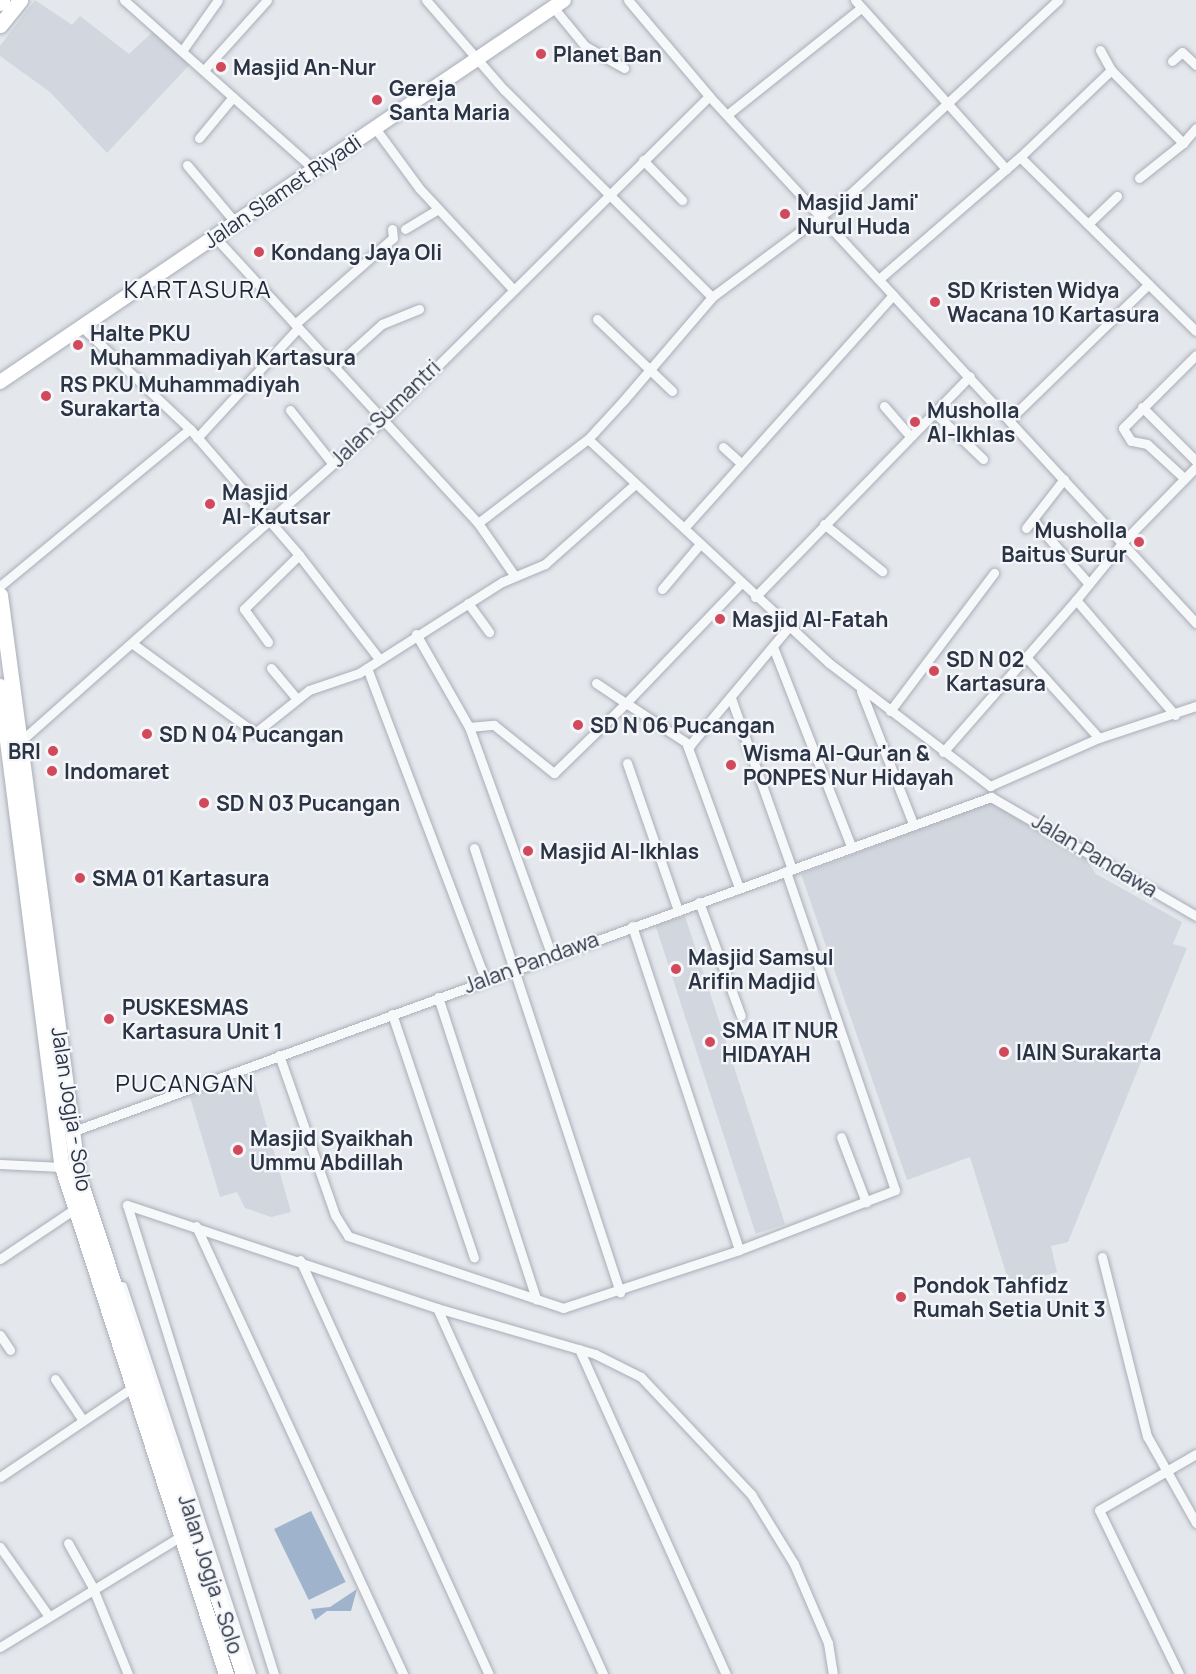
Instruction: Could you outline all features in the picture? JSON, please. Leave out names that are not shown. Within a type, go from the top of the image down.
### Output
[{"type":"highway","points":[[0,26],[20,0]]},
{"type":"highway","name":"Jalan Jogja - Solo","points":[[0,595],[22,740],[62,1167],[81,1211],[196,1527],[243,1674]]},
{"type":"highway","name":"Jalan Jogja - Solo","points":[[0,686],[71,1132],[81,1211],[132,1388],[226,1674]]},
{"type":"main road","name":"Jalan Slamet Riyadi","points":[[0,382],[558,4]]},
{"type":"street","points":[[124,0],[314,169]]},
{"type":"street","points":[[182,51],[218,0]]},
{"type":"street","points":[[204,70],[267,0]]},
{"type":"street","points":[[426,0],[477,58],[607,193],[712,297]]},
{"type":"street","points":[[628,0],[709,96],[824,216],[893,295],[1011,417],[1064,479],[1196,623]]},
{"type":"street","points":[[478,523],[588,439],[712,297],[824,216],[949,105],[1058,0]]},
{"type":"street","points":[[558,4],[585,46],[624,68]]},
{"type":"street","points":[[728,114],[858,4],[1006,169]]},
{"type":"street","points":[[1100,50],[1111,70],[1183,143]]},
{"type":"street","points":[[1172,61],[1183,53],[1196,65]]},
{"type":"street","points":[[879,279],[1020,157],[1111,70]]},
{"type":"street","name":"Jalan Sumantri","points":[[22,740],[133,644],[269,519],[384,419],[511,287],[709,96]]},
{"type":"street","points":[[198,138],[233,97]]},
{"type":"street","points":[[375,128],[438,209],[511,287]]},
{"type":"street","points":[[1139,178],[1183,143],[1196,128]]},
{"type":"street","points":[[1020,157],[1089,222],[1196,331]]},
{"type":"street","points":[[644,160],[682,200]]},
{"type":"street","points":[[187,165],[235,222]]},
{"type":"street","points":[[1089,222],[1118,196]]},
{"type":"street","points":[[405,229],[438,209]]},
{"type":"street","points":[[197,438],[297,326],[393,238],[392,229]]},
{"type":"street","points":[[214,237],[478,523],[514,575]]},
{"type":"street","points":[[1011,417],[1149,284]]},
{"type":"street","points":[[684,528],[893,295]]},
{"type":"street","points":[[334,367],[382,324],[418,309]]},
{"type":"street","points":[[597,319],[672,391]]},
{"type":"street","points":[[82,327],[190,429],[299,555],[379,659]]},
{"type":"street","points":[[1184,478],[1147,444],[1134,444],[1124,431],[1142,407],[1196,355]]},
{"type":"street","points":[[755,597],[970,376]]},
{"type":"street","points":[[884,406],[910,436]]},
{"type":"street","points":[[1142,407],[1196,460]]},
{"type":"street","points":[[290,410],[332,464]]},
{"type":"street","points":[[934,412],[983,459]]},
{"type":"street","points":[[0,585],[190,429]]},
{"type":"street","points":[[588,439],[788,628],[860,688],[990,786],[992,797]]},
{"type":"street","points":[[723,447],[741,463]]},
{"type":"street","points":[[943,752],[1076,600],[1123,542],[1196,467]]},
{"type":"street","points":[[1064,479],[1029,524],[1089,584]]},
{"type":"street","points":[[133,644],[251,733],[296,698],[326,681],[367,668],[416,634],[514,575],[545,564],[635,484]]},
{"type":"street","points":[[824,524],[882,571]]},
{"type":"street","points":[[662,589],[700,544]]},
{"type":"street","points":[[268,642],[244,609],[299,555]]},
{"type":"street","points":[[890,711],[994,573]]},
{"type":"street","points":[[469,727],[494,725],[556,773],[741,584]]},
{"type":"street","points":[[1076,600],[1174,715]]},
{"type":"street","points":[[468,603],[489,632]]},
{"type":"street","points":[[687,746],[731,698],[788,628]]},
{"type":"street","points":[[416,634],[469,727],[551,954]]},
{"type":"street","points":[[773,647],[851,846]]},
{"type":"street","points":[[1026,657],[1099,738]]},
{"type":"street","points":[[271,668],[296,698]]},
{"type":"street","points":[[367,668],[485,979]]},
{"type":"street","points":[[596,683],[687,746],[739,888]]},
{"type":"street","points":[[860,688],[913,824]]},
{"type":"street","points":[[279,1055],[344,1234],[567,1308],[620,1293],[895,1190],[731,698]]},
{"type":"street","points":[[990,786],[1099,738],[1196,706]]},
{"type":"street","points":[[627,763],[678,910]]},
{"type":"street","name":"Jalan Pandawa","points":[[71,1132],[551,954],[992,797],[1195,913]]},
{"type":"street","points":[[474,848],[620,1293]]},
{"type":"street","points":[[699,902],[741,1016]]},
{"type":"street","points":[[632,926],[739,1250]]},
{"type":"street","points":[[438,997],[536,1299]]},
{"type":"street","points":[[392,1014],[474,1258]]},
{"type":"street","points":[[841,1137],[866,1202]]},
{"type":"street","points":[[0,1164],[62,1167]]},
{"type":"street","points":[[274,1674],[126,1209],[131,1205],[437,1308],[579,1349],[641,1377],[746,1487],[794,1564],[828,1643],[833,1674]]},
{"type":"street","points":[[0,1259],[81,1211],[104,1234],[251,1674]]},
{"type":"street","points":[[196,1226],[403,1674]]},
{"type":"street","points":[[1102,1257],[1147,1436],[1169,1471],[1196,1523]]},
{"type":"street","points":[[300,1260],[489,1674]]},
{"type":"street","points":[[437,1308],[603,1674]]},
{"type":"street","points":[[0,1335],[10,1350]]},
{"type":"street","points":[[579,1349],[726,1674]]},
{"type":"street","points":[[55,1379],[82,1419]]},
{"type":"street","points":[[0,1477],[82,1419],[132,1388]]},
{"type":"street","points":[[1179,1674],[1099,1510],[1196,1454]]},
{"type":"street","points":[[0,1647],[92,1586],[180,1534],[196,1527]]},
{"type":"street","points":[[68,1543],[92,1586],[128,1674]]},
{"type":"street","points":[[0,1547],[48,1616]]},
{"type":"shaded area","points":[[35,0],[72,25],[80,16],[129,54],[157,28],[194,60],[107,153],[50,92],[0,56],[0,46]]},
{"type":"shaded area","name":"IAIN Surakarta","points":[[989,803],[1012,806],[1075,843],[1096,874],[1182,922],[1173,944],[1187,948],[1068,1242],[1051,1246],[1057,1272],[1010,1286],[970,1157],[907,1180],[801,874]]},
{"type":"shaded area","name":"SMA IT NUR HIDAYAH","points":[[685,916],[785,1224],[756,1234],[656,926]]},
{"type":"shaded area","points":[[252,1074],[291,1212],[271,1217],[245,1208],[237,1192],[220,1197],[190,1097]]},
{"type":"water","points":[[311,1511],[346,1582],[309,1600],[274,1529]]},
{"type":"water","points":[[357,1589],[351,1611],[327,1611],[315,1620],[311,1609],[330,1607]]},
{"type":"place","name":"Planet Ban","points":[[541,54]]},
{"type":"place","name":"Masjid An-Nur","points":[[221,67]]},
{"type":"place","name":"Gereja Santa Maria","points":[[377,100]]},
{"type":"place","name":"Masjid Jami' Nurul Huda","points":[[785,214]]},
{"type":"place","name":"Kondang Jaya Oli","points":[[259,252]]},
{"type":"place","name":"SD Kristen Widya Wacana 10 Kartasura","points":[[935,302]]},
{"type":"place","name":"Halte PKU Muhammadiyah Kartasura","points":[[78,345]]},
{"type":"place","name":"RS PKU Muhammadiyah Surakarta","points":[[46,396]]},
{"type":"place","name":"Musholla Al-Ikhlas","points":[[915,422]]},
{"type":"place","name":"Masjid Al-Kautsar","points":[[210,504]]},
{"type":"place","name":"Musholla Baitus Surur","points":[[1139,542]]},
{"type":"place","name":"Masjid Al-Fatah","points":[[720,619]]},
{"type":"place","name":"SD N 02 Kartasura","points":[[934,671]]},
{"type":"place","name":"SD N 06 Pucangan","points":[[578,725]]},
{"type":"place","name":"SD N 04 Pucangan","points":[[147,734]]},
{"type":"place","name":"BRI","points":[[53,751]]},
{"type":"place","name":"Wisma Al-Qur'an & PONPES Nur Hidayah","points":[[731,765]]},
{"type":"place","name":"Indomaret","points":[[52,771]]},
{"type":"place","name":"SD N 03 Pucangan","points":[[204,803]]},
{"type":"place","name":"Masjid Al-Ikhlas","points":[[528,851]]},
{"type":"place","name":"SMA 01 Kartasura","points":[[80,878]]},
{"type":"place","name":"Masjid Samsul Arifin Madjid","points":[[676,969]]},
{"type":"place","name":"PUSKESMAS Kartasura Unit 1","points":[[109,1019]]},
{"type":"place","name":"SMA IT NUR HIDAYAH","points":[[710,1042]]},
{"type":"place","name":"IAIN Surakarta","points":[[1004,1052]]},
{"type":"place","name":"Masjid Syaikhah Ummu Abdillah","points":[[238,1150]]},
{"type":"place","name":"Pondok Tahfidz Rumah Setia Unit 3","points":[[901,1297]]},
{"type":"district","name":"KARTASURA","points":[[198,289]]},
{"type":"district","name":"PUCANGAN","points":[[185,1083]]}]
